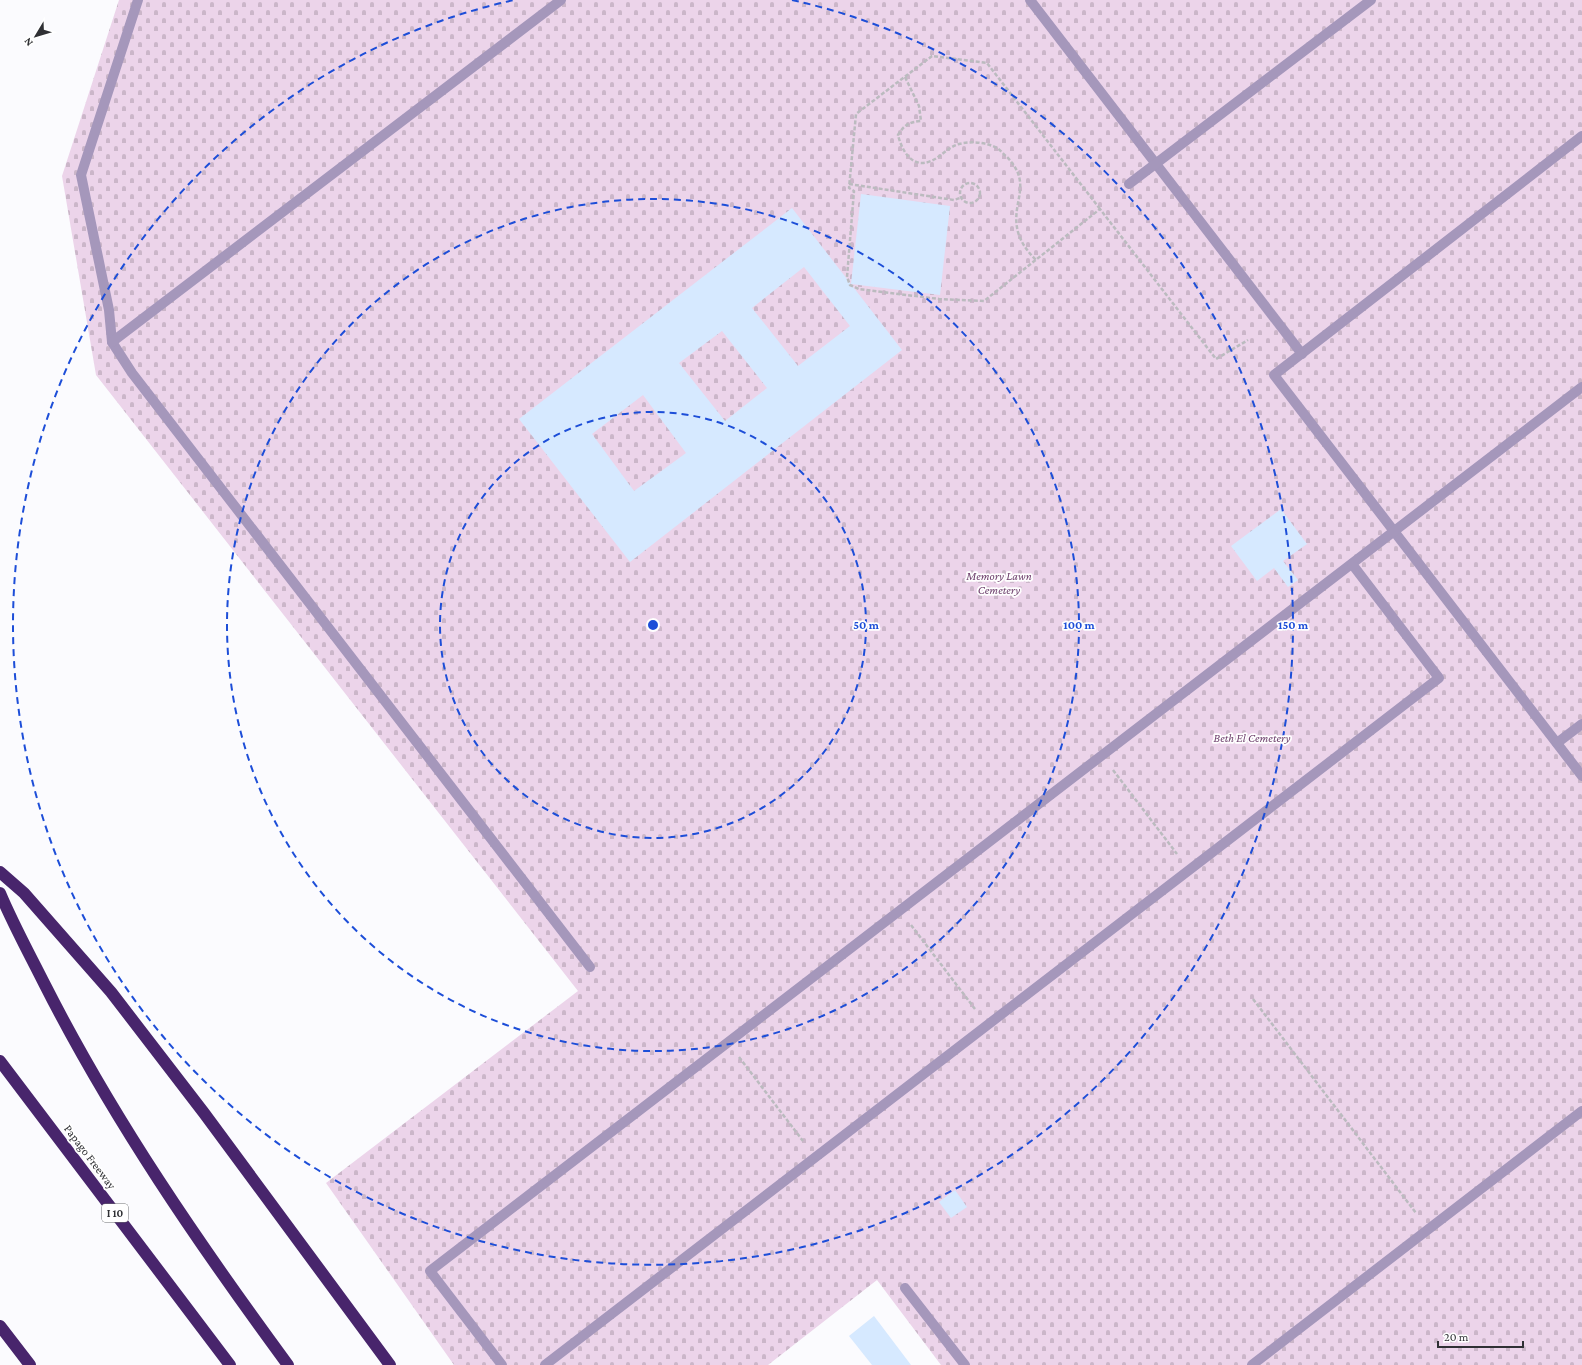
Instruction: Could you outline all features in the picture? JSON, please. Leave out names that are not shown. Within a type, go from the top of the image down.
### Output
[{"type":"highway","points":[[0,872],[24,893],[111,992],[204,1114],[390,1365]]},
{"type":"highway","points":[[0,892],[75,1044],[118,1117],[172,1199],[288,1365]]},
{"type":"highway","name":"Papago Freeway","points":[[0,1061],[230,1365]]},
{"type":"highway","points":[[0,1326],[30,1365]]},
{"type":"lane","points":[[138,0],[81,175],[109,310],[112,342],[132,374],[590,967]]},
{"type":"lane","points":[[112,342],[561,0]]},
{"type":"lane","points":[[1030,0],[1302,354]]},
{"type":"lane","points":[[1129,184],[1371,0]]},
{"type":"lane","points":[[1582,136],[1274,375],[1582,776]]},
{"type":"lane","points":[[502,1365],[430,1271],[1582,387]]},
{"type":"lane","points":[[545,1365],[1439,678],[1352,564]]},
{"type":"lane","points":[[1557,743],[1582,724]]},
{"type":"lane","points":[[1252,1365],[1582,1111]]},
{"type":"lane","points":[[905,1288],[965,1365]]},
{"type":"path","points":[[1100,209],[984,301],[939,298],[859,289],[850,285],[847,277],[854,191],[849,188],[849,184],[856,114],[932,56],[987,63],[1100,209],[1216,359],[1248,340]]},
{"type":"path","points":[[905,77],[919,106],[921,121],[911,122],[904,126],[898,135],[902,148],[910,159],[920,164],[932,161],[943,152],[958,144],[972,142],[997,148],[1014,165],[1021,182],[1017,214],[1017,230],[1020,240],[1036,260]]},
{"type":"path","points":[[971,183],[980,189],[978,200],[974,203],[969,204],[960,198],[959,192],[961,187],[965,184],[971,183]]},
{"type":"path","points":[[849,184],[954,200],[960,198]]},
{"type":"path","points":[[1102,756],[1189,870]]},
{"type":"path","points":[[900,911],[987,1025]]},
{"type":"path","points":[[1253,999],[1417,1214],[1426,1231]]},
{"type":"path","points":[[728,1043],[816,1157]]},
{"type":"green space","name":"Memory Lawn Cemetery","points":[[119,0],[1582,0],[1582,1365],[941,1365],[877,1280],[768,1365],[454,1365],[326,1183],[578,991],[96,375],[62,176]]},
{"type":"building","points":[[861,194],[950,206],[940,295],[851,284]]},
{"type":"building","points":[[792,208],[902,350],[630,562],[519,419]],"holes":[[[804,267],[850,326],[798,366],[752,308]],[[722,331],[767,388],[725,421],[679,363]],[[643,395],[686,453],[634,491],[592,434]]]},
{"type":"building","points":[[1281,509],[1307,544],[1283,561],[1298,580],[1288,587],[1274,568],[1257,581],[1231,546]]},
{"type":"building","points":[[955,1190],[967,1207],[951,1218],[939,1202]]},
{"type":"building","points":[[874,1316],[911,1365],[872,1365],[849,1336]]},
{"type":"park label","name":"Beth El Cemetery","points":[[1252,738]]}]
